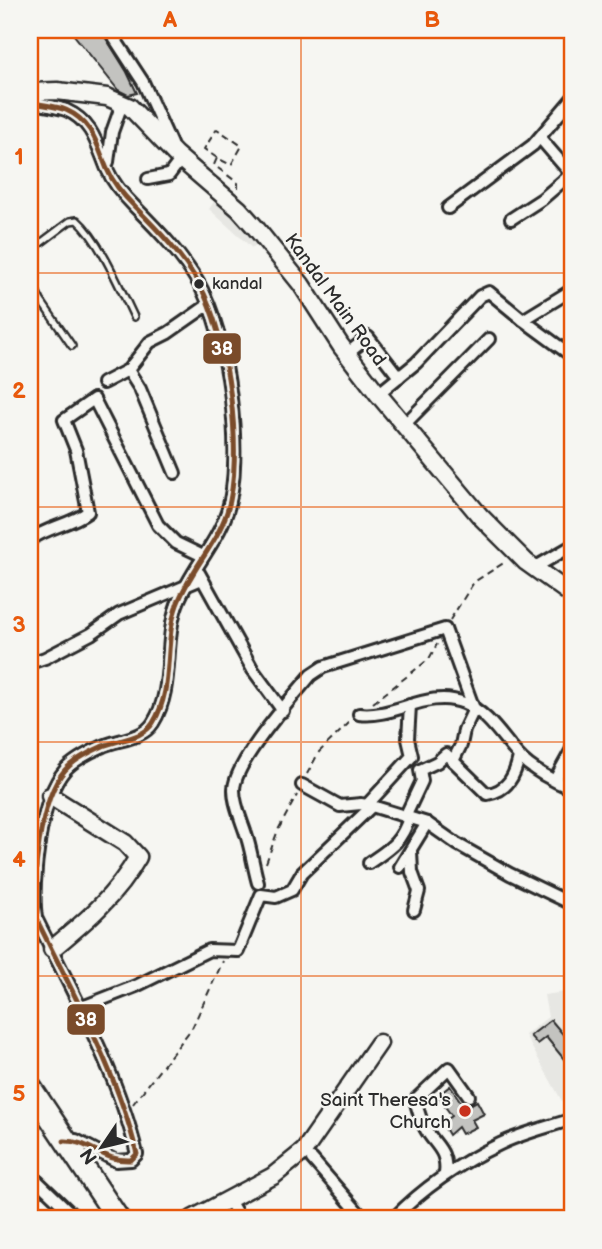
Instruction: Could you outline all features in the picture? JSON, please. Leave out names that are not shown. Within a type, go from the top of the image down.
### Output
[{"type":"highway","points":[[30,1087],[118,1219]]},
{"type":"street","points":[[108,30],[143,82],[178,156],[169,175],[148,179]]},
{"type":"street","name":"Kandal Main Road","points":[[30,92],[57,91],[107,97],[130,107],[178,156],[239,209],[301,284],[347,354],[378,394],[480,516],[534,568],[572,595]]},
{"type":"street","points":[[448,208],[540,138],[572,99]]},
{"type":"street","points":[[30,102],[66,110],[84,123],[98,141],[107,171],[123,195],[170,242],[200,285],[218,328],[233,425],[235,458],[233,491],[226,515],[177,605],[170,635],[167,680],[160,709],[151,726],[136,736],[102,747],[65,769],[50,796],[38,854],[33,898],[36,918],[80,1008],[126,1113],[137,1154],[131,1160],[116,1161],[76,1140],[64,1141]]},
{"type":"street","points":[[107,171],[112,132],[122,104]]},
{"type":"street","points":[[511,219],[542,200],[570,174],[540,138]]},
{"type":"street","points":[[523,320],[572,290]]},
{"type":"street","points":[[378,394],[416,363],[480,296],[489,292],[572,356]]},
{"type":"street","points":[[103,383],[128,370],[150,342],[208,305]]},
{"type":"street","points":[[347,354],[368,337],[399,377]]},
{"type":"street","points":[[404,425],[489,340]]},
{"type":"street","points":[[128,370],[140,389],[175,473]]},
{"type":"street","points":[[30,540],[37,534],[71,522],[88,512],[76,450],[64,420],[94,399],[158,525],[176,543],[203,556]]},
{"type":"street","points":[[534,568],[572,546]]},
{"type":"street","points":[[196,568],[253,670],[283,711]]},
{"type":"street","points":[[30,663],[91,634],[119,614],[202,579]]},
{"type":"street","points":[[258,883],[234,789],[238,773],[256,744],[311,675],[323,667],[445,629],[474,709],[453,761]]},
{"type":"street","points":[[359,714],[374,716],[432,698],[463,702],[489,721],[519,757],[572,789]]},
{"type":"street","points":[[80,1008],[136,986],[209,950],[238,951],[261,895],[275,897],[292,890],[302,873],[370,806],[412,756],[408,739],[410,705]]},
{"type":"street","points":[[555,780],[572,749]]},
{"type":"street","points":[[369,863],[404,835],[407,818],[422,781],[420,770],[446,754],[487,794],[492,794],[512,780],[519,757]]},
{"type":"street","points":[[302,785],[340,806],[370,806],[427,823],[457,844],[510,874],[572,904]]},
{"type":"street","points":[[50,796],[125,843],[138,857],[127,876],[97,912],[51,949]]},
{"type":"street","points":[[400,867],[427,823]]},
{"type":"street","points":[[411,851],[412,872],[419,891],[414,911]]},
{"type":"street","points":[[191,1219],[273,1176],[304,1151],[379,1043]]},
{"type":"street","points":[[445,1174],[447,1161],[424,1127],[415,1100],[449,1068],[469,1096]]},
{"type":"street","points":[[393,1219],[445,1174],[501,1143],[572,1119]]},
{"type":"street","points":[[312,1158],[365,1219]]},
{"type":"street","points":[[30,1174],[77,1219]]},
{"type":"street","points":[[229,1200],[240,1219]]},
{"type":"lane","points":[[30,251],[70,220],[77,220],[112,271],[134,317]]},
{"type":"lane","points":[[30,279],[41,301],[72,346]]},
{"type":"path","points":[[217,129],[242,146],[231,165],[217,158],[204,149],[217,129]]},
{"type":"path","points":[[217,158],[214,165],[239,183],[239,209]]},
{"type":"path","points":[[258,883],[278,830],[319,752],[359,714],[429,659],[474,582],[517,553]]},
{"type":"path","points":[[126,1113],[192,1028],[226,956]]},
{"type":"shaded area","points":[[217,197],[262,240],[252,248],[209,209]]},
{"type":"shaded area","points":[[572,991],[572,1108],[567,1110],[525,1035],[548,1017],[544,995]]},
{"type":"building","points":[[70,30],[101,30],[137,93],[128,95],[118,90]]},
{"type":"building","points":[[551,1020],[572,1045],[572,1069],[546,1037],[537,1044],[530,1036]]},
{"type":"building","name":"Saint Theresa's Church","points":[[450,1086],[465,1108],[477,1101],[484,1114],[472,1120],[476,1127],[462,1134],[458,1127],[449,1135],[442,1123],[452,1116],[437,1096]]},
{"type":"transit line","name":"38","points":[[30,102],[66,110],[82,121],[93,135],[116,184],[170,244],[199,284],[218,333],[231,396],[234,428],[232,488],[227,512],[177,605],[170,635],[167,680],[160,709],[153,723],[142,733],[107,744],[68,767],[56,783],[44,820],[36,863],[36,918],[106,1063],[137,1154],[131,1160],[121,1160],[81,1144],[64,1141]]},
{"type":"place","name":"kandal","points":[[199,284]]},
{"type":"place","name":"Saint Theresa's Church","points":[[465,1111]]}]
